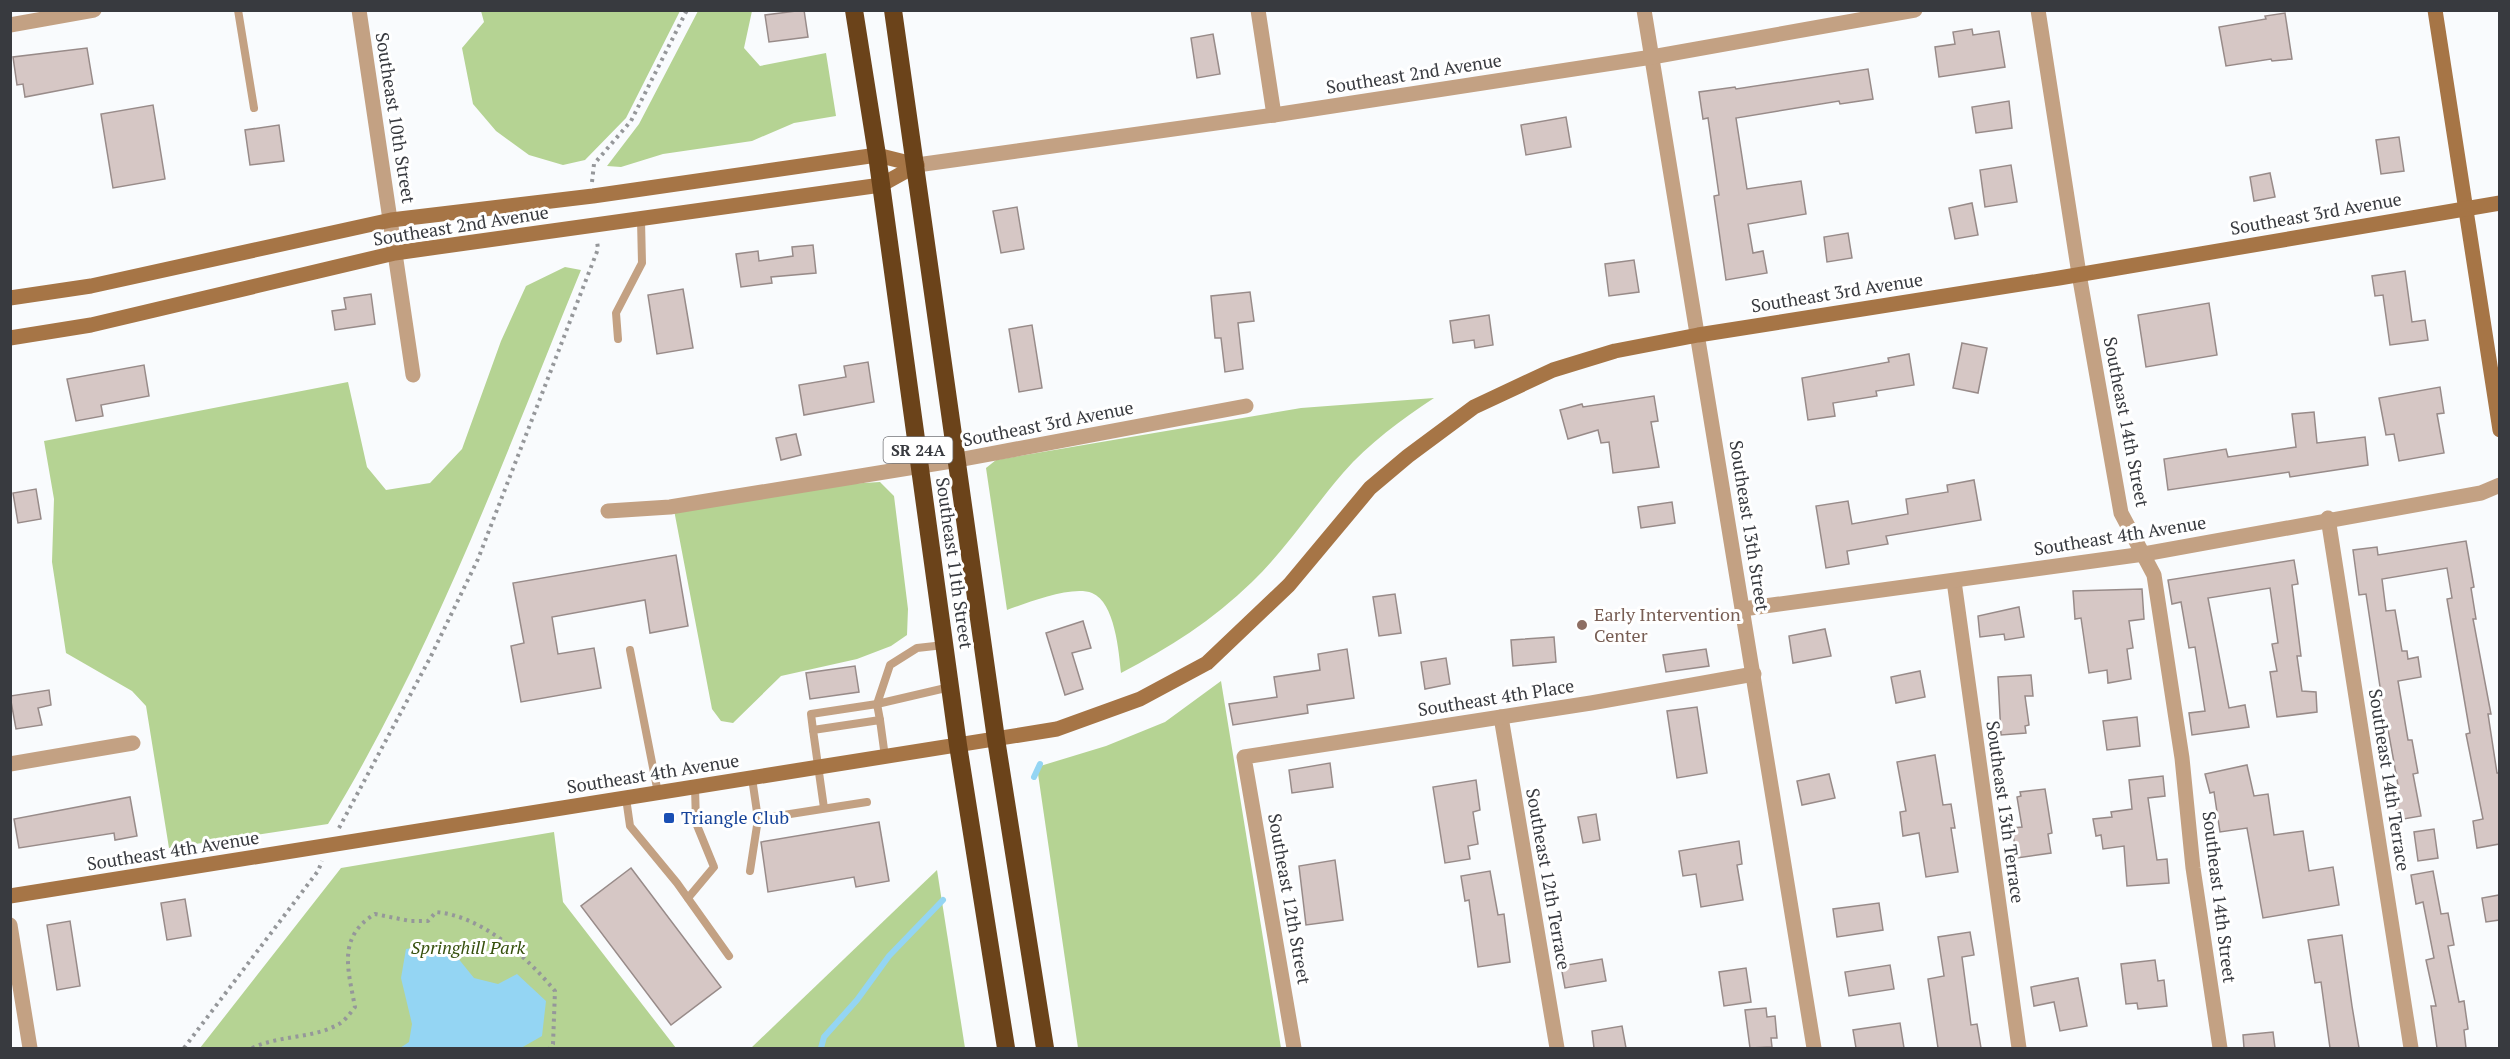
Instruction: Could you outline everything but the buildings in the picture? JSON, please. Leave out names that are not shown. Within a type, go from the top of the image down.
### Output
[{"type":"highway","name":"Southeast 11th Street","points":[[854,10],[877,155],[958,745],[1006,1048]]},
{"type":"highway","name":"Southeast 11th Street","points":[[893,10],[917,165],[996,739],[1045,1048]]},
{"type":"street","points":[[10,25],[93,10]]},
{"type":"street","name":"Southeast 10th Street","points":[[359,10],[413,375]]},
{"type":"street","points":[[1258,10],[1274,115]]},
{"type":"street","name":"Southeast 13th Street","points":[[1644,10],[1814,1048]]},
{"type":"street","name":"Southeast 2nd Avenue","points":[[10,338],[91,325],[395,253],[881,185],[917,165],[1274,115],[1652,57],[1915,10]]},
{"type":"street","name":"Southeast 14th Street","points":[[2038,10],[2079,274],[2121,513],[2154,575],[2182,758],[2193,868],[2220,1048]]},
{"type":"street","points":[[2434,10],[2499,430]]},
{"type":"street","name":"Southeast 2nd Avenue","points":[[10,298],[91,286],[391,220],[593,196],[877,155],[917,165]]},
{"type":"street","name":"Southeast 3rd Avenue","points":[[1268,606],[1338,529],[1371,488],[1474,406],[1553,370],[1615,351],[1698,335],[2499,203]]},
{"type":"street","name":"Southeast 3rd Avenue","points":[[608,511],[670,507],[958,460],[1246,406]]},
{"type":"street","name":"Southeast 4th Avenue","points":[[1743,609],[2144,554],[2328,518],[2481,493],[2499,485]]},
{"type":"street","name":"Southeast 14th Terrace","points":[[2328,518],[2411,1048]]},
{"type":"street","name":"Southeast 13th Terrace","points":[[1954,581],[2019,1048]]},
{"type":"street","name":"Southeast 4th Avenue","points":[[10,896],[1057,729],[1140,699],[1207,663],[1268,606]]},
{"type":"street","name":"Southeast 4th Place","points":[[1244,757],[1501,717],[1754,674]]},
{"type":"street","name":"Southeast 12th Terrace","points":[[1501,717],[1557,1048]]},
{"type":"street","points":[[10,764],[133,743]]},
{"type":"street","name":"Southeast 12th Street","points":[[1244,757],[1294,1048]]},
{"type":"street","points":[[10,925],[30,1048]]},
{"type":"lane","points":[[238,10],[254,108]]},
{"type":"lane","points":[[618,339],[616,312],[642,263],[640,220]]},
{"type":"lane","points":[[885,757],[877,704],[890,665],[917,648],[944,645]]},
{"type":"lane","points":[[630,650],[658,793]]},
{"type":"lane","points":[[824,808],[811,714],[877,704],[950,687]]},
{"type":"lane","points":[[813,730],[880,720]]},
{"type":"lane","points":[[750,871],[758,819],[752,778]]},
{"type":"lane","points":[[688,898],[714,867],[696,823],[695,787]]},
{"type":"lane","points":[[626,798],[630,826],[688,898],[729,956]]},
{"type":"lane","points":[[758,819],[867,801]]},
{"type":"path","points":[[591,181],[594,164],[631,122],[687,10]]},
{"type":"path","points":[[184,1048],[318,871],[328,847],[430,658],[478,559],[571,324],[598,249],[597,242]]},
{"type":"path","points":[[252,1048],[268,1040],[309,1034],[340,1024],[355,1007],[348,973],[350,941],[360,923],[375,914],[411,921],[428,921],[436,912],[447,913],[496,936],[533,964],[555,991],[553,1044],[550,1048]]},
{"type":"green space","points":[[481,10],[680,11],[626,118],[585,160],[563,165],[529,155],[496,131],[473,104],[462,48],[484,22]]},
{"type":"green space","points":[[698,11],[752,11],[744,48],[760,66],[826,53],[836,116],[794,123],[752,141],[663,154],[621,167],[607,166],[639,124]]},
{"type":"green space","points":[[565,267],[581,270],[495,482],[434,622],[401,690],[328,824],[169,848],[146,706],[132,691],[66,653],[52,562],[54,499],[44,441],[348,382],[367,467],[386,490],[430,483],[462,449],[501,341],[526,286]]},
{"type":"green space","points":[[1434,398],[1386,432],[1353,462],[1276,556],[1237,596],[1190,632],[1121,673],[1111,617],[1100,598],[1092,593],[1073,591],[1062,593],[1007,610],[986,468],[996,460],[1301,408]]},
{"type":"green space","points":[[880,482],[894,496],[908,609],[907,635],[891,646],[857,659],[781,676],[733,723],[721,721],[712,709],[674,510],[847,484]]},
{"type":"green space","points":[[1221,681],[1281,1048],[1078,1048],[1037,767],[1106,746],[1165,722]]},
{"type":"green space","name":"Springhill Park","points":[[554,832],[563,902],[676,1048],[200,1048],[341,868]]},
{"type":"green space","points":[[937,870],[965,1048],[751,1048]]},
{"type":"water","points":[[431,945],[457,957],[474,978],[498,984],[517,974],[546,1001],[542,1036],[521,1048],[400,1048],[409,1042],[412,1024],[401,978],[406,949]]},
{"type":"waterway","points":[[1034,777],[1040,764]]},
{"type":"waterway","points":[[821,1048],[824,1037],[857,1000],[889,956],[943,900]]},
{"type":"place","name":"Early Intervention Center","points":[[1582,625]]},
{"type":"place","name":"Triangle Club","points":[[669,818]]}]
